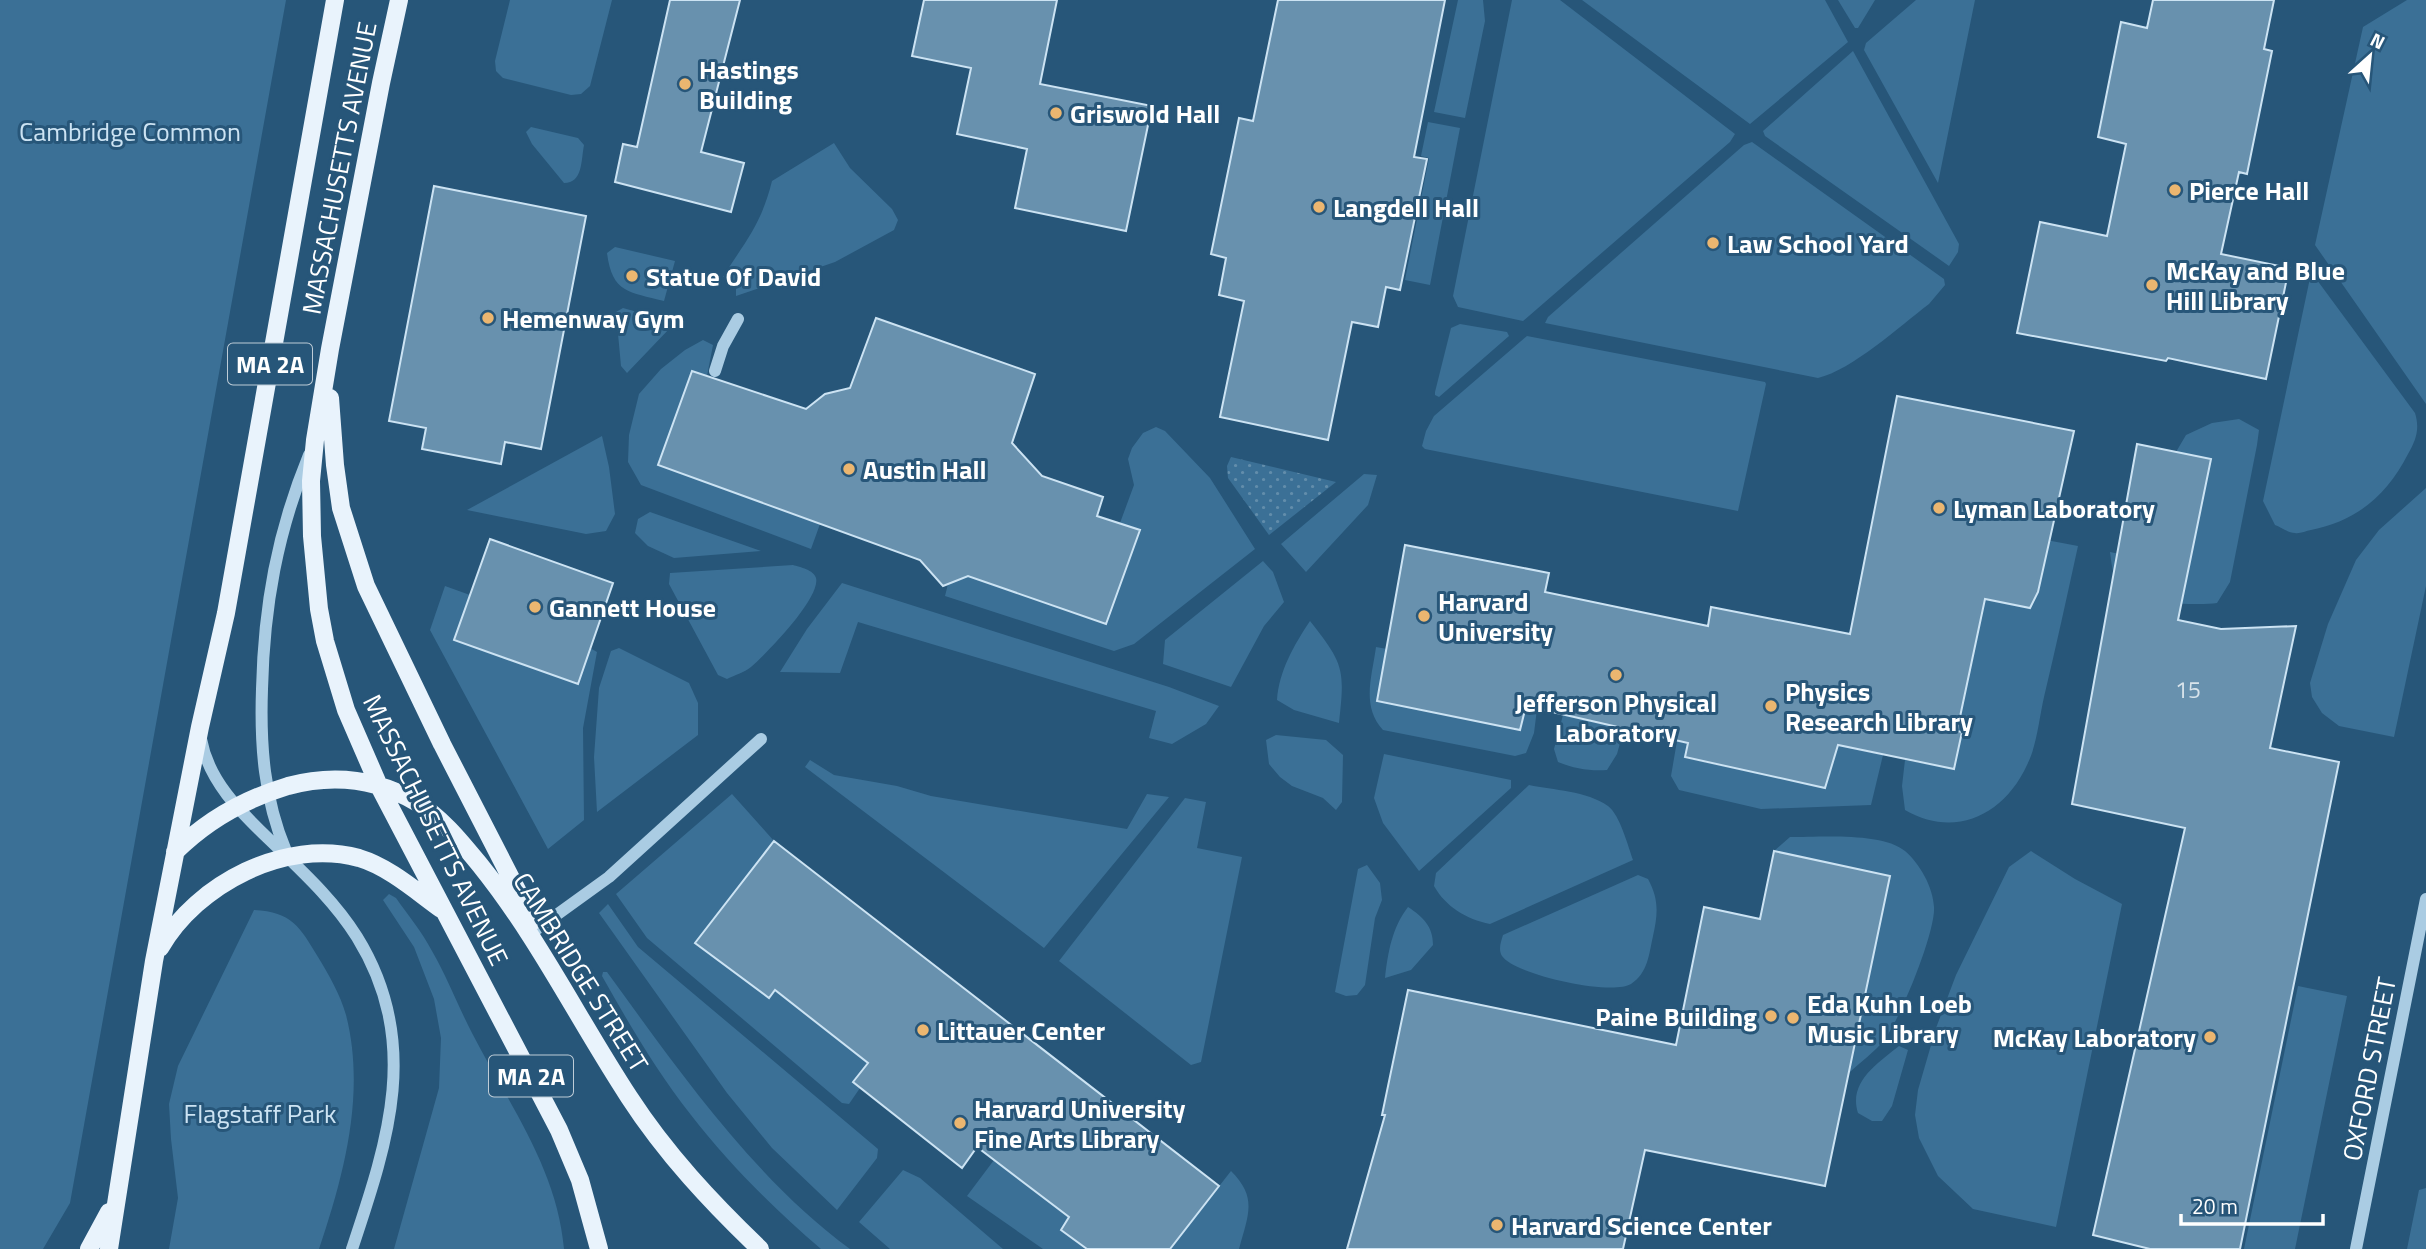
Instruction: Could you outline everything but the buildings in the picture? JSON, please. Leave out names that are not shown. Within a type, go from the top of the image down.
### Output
[{"type":"main road","name":"MASSACHUSETTS AVENUE","points":[[109,1249],[154,961],[200,727],[226,613],[335,0]]},
{"type":"main road","name":"MASSACHUSETTS AVENUE","points":[[400,0],[381,83],[315,440],[311,523],[319,609],[325,641],[346,710],[379,786],[570,1154],[588,1205],[599,1249]]},
{"type":"main road","points":[[330,349],[330,411],[337,487],[345,525],[366,586],[442,744],[537,929],[554,969]]},
{"type":"main road","name":"CAMBRIDGE STREET","points":[[175,852],[214,818],[237,806],[268,793],[324,778],[346,779],[379,786],[414,801],[446,825],[503,895],[554,969],[616,1076],[662,1145],[760,1249]]},
{"type":"main road","points":[[154,961],[174,927],[205,897],[239,875],[288,858],[333,854],[358,858],[383,869],[444,911]]},
{"type":"main road","points":[[89,1249],[116,1196]]},
{"type":"street","points":[[715,371],[723,346],[738,319]]},
{"type":"street","points":[[288,858],[272,814],[263,762],[261,714],[264,634],[276,553],[290,503],[315,440]]},
{"type":"street","points":[[200,727],[208,767],[218,783],[237,806],[326,895],[357,937],[378,978],[392,1030],[395,1072],[391,1104],[373,1184],[352,1249]]},
{"type":"street","points":[[537,929],[609,877],[761,739]]},
{"type":"street","name":"OXFORD STREET","points":[[2356,1249],[2426,899]]},
{"type":"green space","name":"Cambridge Common","points":[[0,0],[286,0],[70,1203],[43,1249],[0,1249]]},
{"type":"green space","points":[[510,0],[612,0],[590,86],[581,94],[571,95],[503,78],[496,71],[495,61]]},
{"type":"green space","points":[[1458,0],[1483,0],[1485,21],[1465,118],[1434,112]]},
{"type":"green space","points":[[1512,0],[1560,0],[1735,134],[1730,142],[1523,321],[1458,307],[1453,296]]},
{"type":"green space","points":[[1582,0],[1825,0],[1848,42],[1750,124]]},
{"type":"green space","points":[[1838,0],[1875,0],[1858,28],[1855,28]]},
{"type":"green space","points":[[1916,0],[1975,0],[1938,183],[1864,50],[1866,43]]},
{"type":"green space","points":[[2407,0],[2426,0],[2426,404],[2315,245],[2363,27]]},
{"type":"green space","points":[[1853,51],[1959,244],[1958,252],[1949,266],[1765,136],[1763,131]]},
{"type":"green space","points":[[1428,122],[1460,128],[1430,285],[1405,280],[1429,158],[1421,156]]},
{"type":"green space","points":[[531,127],[578,138],[584,145],[580,170],[575,179],[564,183],[532,144],[526,132]]},
{"type":"green space","points":[[1752,142],[1944,279],[1945,285],[1929,304],[1875,346],[1846,366],[1818,378],[1545,323],[1548,317],[1744,145]]},
{"type":"green space","points":[[834,143],[850,168],[892,209],[898,220],[894,230],[835,262],[736,296],[736,286],[729,276],[723,277],[758,221],[772,181]]},
{"type":"green space","points":[[615,247],[675,261],[664,301],[624,289],[618,283],[609,266],[607,253]]},
{"type":"green space","points":[[2310,278],[2317,280],[2415,413],[2417,429],[2413,444],[2400,469],[2369,504],[2343,520],[2297,533],[2275,525],[2263,501]]},
{"type":"green space","points":[[623,308],[669,321],[670,328],[627,373],[621,366],[616,312]]},
{"type":"green space","points":[[1460,324],[1507,332],[1509,336],[1439,397],[1435,392],[1451,328]]},
{"type":"green space","points":[[1527,336],[1765,382],[1738,511],[1425,449],[1422,446],[1426,431],[1434,416]]},
{"type":"green space","points":[[703,340],[713,345],[707,376],[820,524],[811,549],[641,485],[628,462],[629,435],[639,394],[661,369]]},
{"type":"green space","points":[[2239,419],[2259,430],[2230,582],[2217,603],[2157,601],[2126,591],[2116,579],[2110,552],[2188,568],[2211,459],[2176,452],[2186,435],[2212,423]]},
{"type":"green space","points":[[1156,427],[1165,431],[1210,478],[1255,549],[1134,644],[1114,651],[945,596],[948,584],[963,574],[1106,624],[1140,530],[1120,523],[1134,485],[1128,459],[1143,433]]},
{"type":"green space","points":[[602,436],[615,514],[606,531],[586,534],[467,510]]},
{"type":"green space","points":[[1231,457],[1336,482],[1269,535],[1228,478],[1227,466]]},
{"type":"green space","points":[[1364,474],[1377,475],[1368,505],[1306,572],[1281,544]]},
{"type":"green space","points":[[2426,488],[2426,586],[2394,737],[2339,726],[2322,713],[2312,697],[2310,683],[2328,624],[2356,560],[2379,530]]},
{"type":"green space","points":[[650,512],[761,551],[674,558],[648,546],[635,533],[638,519]]},
{"type":"green space","points":[[2041,539],[2078,546],[2035,740],[2027,765],[2005,797],[1976,817],[1960,822],[1942,822],[1905,810],[1902,786],[1905,760],[1954,769],[1962,733],[1957,731],[1985,599]]},
{"type":"green space","points":[[1263,561],[1273,572],[1284,602],[1264,626],[1231,687],[1163,664],[1165,640]]},
{"type":"green space","points":[[793,565],[810,571],[816,578],[815,587],[802,612],[751,667],[727,679],[718,675],[669,584],[670,573]]},
{"type":"green space","points":[[842,583],[1169,687],[1219,706],[1206,724],[1172,744],[1149,738],[1156,711],[858,622],[840,673],[780,672],[807,629]]},
{"type":"green space","points":[[445,586],[470,595],[454,640],[590,648],[597,652],[583,728],[584,820],[548,849],[430,630]]},
{"type":"green space","points":[[1310,621],[1330,647],[1339,668],[1342,690],[1339,723],[1294,710],[1277,700],[1288,659]]},
{"type":"green space","points":[[1376,647],[1537,709],[1534,733],[1526,753],[1515,756],[1383,730],[1376,721],[1370,701]]},
{"type":"green space","points":[[619,648],[689,683],[698,703],[698,735],[597,812],[594,757],[599,688],[611,651]]},
{"type":"green space","points":[[1563,715],[1624,729],[1617,754],[1607,770],[1582,769],[1558,762],[1554,749]]},
{"type":"green space","points":[[1276,735],[1326,740],[1343,755],[1342,802],[1336,810],[1323,798],[1292,786],[1269,764],[1266,740]]},
{"type":"green space","points":[[1677,741],[1688,743],[1686,758],[1825,788],[1838,745],[1883,755],[1871,805],[1761,809],[1679,790],[1671,776]]},
{"type":"green space","points":[[1384,754],[1511,780],[1511,788],[1419,871],[1383,823],[1374,798]]},
{"type":"green space","points":[[810,760],[834,775],[897,786],[931,796],[1127,829],[1147,794],[1169,797],[1044,948],[805,767]]},
{"type":"green space","points":[[1529,785],[1580,794],[1608,806],[1620,823],[1633,860],[1490,924],[1473,919],[1451,906],[1439,893],[1434,886],[1436,873]]},
{"type":"green space","points":[[732,794],[774,841],[695,943],[769,998],[775,990],[868,1063],[853,1082],[860,1088],[849,1104],[842,1103],[647,938],[616,894]]},
{"type":"green space","points":[[1185,798],[1206,802],[1197,848],[1242,857],[1201,1062],[1191,1065],[1059,961]]},
{"type":"green space","points":[[1790,837],[1867,838],[1895,845],[1916,862],[1931,892],[1933,919],[1907,995],[1884,1040],[1849,1073],[1889,876],[1774,851]]},
{"type":"green space","points":[[2031,851],[2122,904],[2056,1227],[1973,1209],[1938,1176],[1919,1138],[1915,1115],[1918,1090],[1936,1028],[1956,975],[2009,867]]},
{"type":"green space","points":[[1367,865],[1380,883],[1382,900],[1375,918],[1365,985],[1357,995],[1346,996],[1335,992],[1358,869]]},
{"type":"green space","points":[[1638,875],[1648,879],[1652,886],[1657,914],[1647,963],[1637,980],[1631,984],[1604,987],[1564,982],[1525,970],[1502,956],[1500,948],[1503,935]]},
{"type":"green space","points":[[389,894],[396,898],[428,944],[472,1033],[529,1137],[552,1191],[560,1219],[564,1249],[394,1249],[439,1088],[441,1038],[434,999],[414,947],[383,900]]},
{"type":"green space","points":[[608,904],[638,947],[878,1149],[877,1158],[837,1210],[772,1148],[727,1093],[599,913]]},
{"type":"green space","points":[[1408,907],[1426,923],[1433,945],[1411,970],[1385,978],[1392,941],[1398,923]]},
{"type":"green space","name":"Flagstaff Park","points":[[254,910],[278,914],[300,929],[330,978],[346,1015],[352,1044],[353,1104],[337,1192],[319,1249],[169,1249],[178,1198],[169,1104],[178,1066]]},
{"type":"green space","points":[[603,972],[607,972],[689,1083],[749,1155],[815,1221],[850,1249],[821,1249],[736,1168],[679,1099],[655,1065],[602,976]]},
{"type":"green space","points":[[2298,986],[2347,996],[2295,1249],[2244,1249]]},
{"type":"green space","points":[[1899,1046],[1908,1050],[1892,1106],[1882,1121],[1872,1121],[1858,1113],[1857,1092],[1867,1074]]},
{"type":"green space","points":[[994,1160],[1069,1217],[1061,1230],[1087,1249],[1043,1249],[967,1196]]},
{"type":"green space","points":[[903,1170],[920,1178],[1003,1249],[890,1249],[859,1222]]},
{"type":"green space","points":[[1231,1171],[1245,1190],[1248,1199],[1248,1216],[1239,1249],[1170,1249]]},
{"type":"green space","points":[[2426,1188],[2426,1249],[2407,1249],[2419,1190]]},
{"type":"place","name":"Hastings Building","points":[[685,84]]},
{"type":"place","name":"Griswold Hall","points":[[1056,113]]},
{"type":"place","name":"Pierce Hall","points":[[2175,190]]},
{"type":"place","name":"Langdell Hall","points":[[1319,207]]},
{"type":"place","name":"Law School Yard","points":[[1713,243]]},
{"type":"place","name":"Statue Of David","points":[[632,276]]},
{"type":"place","name":"McKay and Blue Hill Library","points":[[2152,285]]},
{"type":"place","name":"Hemenway Gym","points":[[488,318]]},
{"type":"place","name":"Austin Hall","points":[[849,469]]},
{"type":"place","name":"Lyman Laboratory","points":[[1939,508]]},
{"type":"place","name":"Gannett House","points":[[535,607]]},
{"type":"place","name":"Harvard University","points":[[1424,616]]},
{"type":"place","name":"Jefferson Physical Laboratory","points":[[1616,675]]},
{"type":"place","name":"Physics Research Library","points":[[1771,706]]},
{"type":"place","name":"Paine Building","points":[[1771,1016]]},
{"type":"place","name":"Eda Kuhn Loeb Music Library","points":[[1793,1018]]},
{"type":"place","name":"Littauer Center","points":[[923,1030]]},
{"type":"place","name":"McKay Laboratory","points":[[2210,1037]]},
{"type":"place","name":"Harvard University Fine Arts Library","points":[[960,1123]]},
{"type":"place","name":"Harvard Science Center","points":[[1497,1225]]}]
